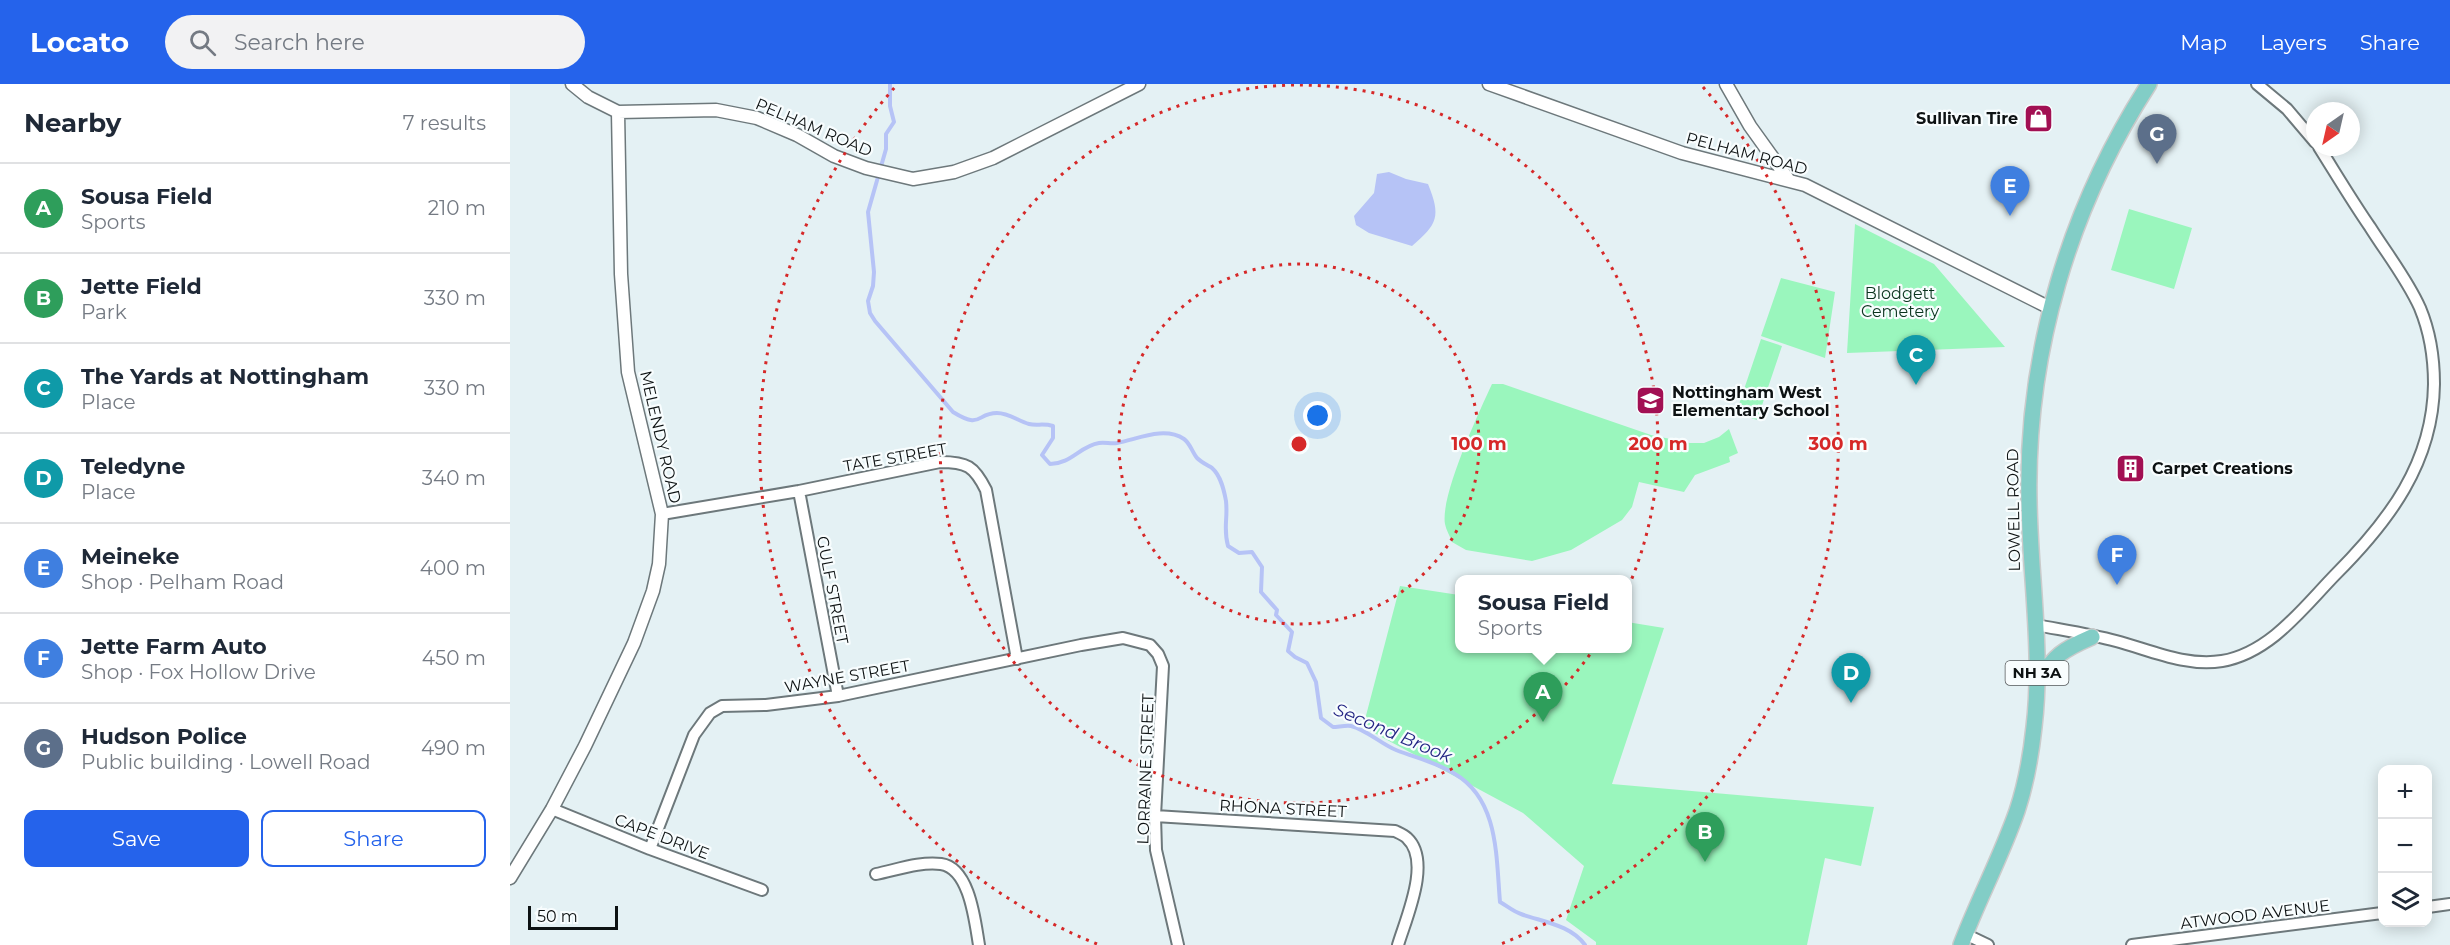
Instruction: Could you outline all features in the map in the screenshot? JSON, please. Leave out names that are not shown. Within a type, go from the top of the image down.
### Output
[{"type":"main road","name":"LOWELL ROAD","points":[[1963,940],[2017,810],[2027,772],[2034,726],[2037,682],[2029,501],[2030,440],[2035,389],[2050,308],[2088,198],[2124,123],[2149,84]]},
{"type":"main road","points":[[2037,682],[2051,661],[2065,648],[2092,636]]},
{"type":"street","name":"PELHAM ROAD","points":[[572,84],[596,102],[618,112],[716,110],[757,118],[797,135],[834,156],[866,168],[913,179],[954,172],[993,158],[1139,84]]},
{"type":"street","name":"PELHAM ROAD","points":[[1489,84],[1682,153],[1788,179],[1836,199],[2050,308]]},
{"type":"street","points":[[1726,84],[1750,126],[1788,179]]},
{"type":"street","points":[[2257,84],[2287,109],[2306,131]]},
{"type":"street","name":"MELENDY ROAD","points":[[510,878],[552,809],[585,746],[644,617],[659,564],[662,514],[628,372],[621,274],[618,112]]},
{"type":"street","points":[[2036,624],[2195,662],[2223,661],[2249,653],[2276,635],[2370,539],[2403,494],[2416,469],[2430,428],[2434,401],[2433,361],[2424,320],[2406,282],[2325,156]]},
{"type":"street","name":"TATE STREET","points":[[662,514],[799,491],[940,462],[957,462],[972,467],[986,489],[1017,659]]},
{"type":"street","name":"GULF STREET","points":[[799,491],[838,696]]},
{"type":"street","name":"WAYNE STREET","points":[[650,849],[694,735],[710,713],[722,706],[766,705],[838,696],[1123,638],[1137,641]]},
{"type":"street","name":"LORRAINE STREET","points":[[1137,641],[1150,645],[1158,654],[1163,666],[1155,816],[1156,850],[1178,945]]},
{"type":"street","name":"CAPE DRIVE","points":[[552,809],[650,849],[762,890]]},
{"type":"street","name":"RHONA STREET","points":[[1155,816],[1395,831],[1407,838],[1415,850],[1418,870],[1398,945]]},
{"type":"street","points":[[876,874],[925,864],[943,864],[959,873],[969,895],[979,945]]},
{"type":"street","points":[[2432,906],[2450,904]]},
{"type":"street","name":"ATWOOD AVENUE","points":[[2132,945],[2177,942],[2378,914]]},
{"type":"street","points":[[1963,940],[1988,945]]},
{"type":"green space","points":[[2129,209],[2192,228],[2174,289],[2111,270]]},
{"type":"green space","name":"Blodgett Cemetery","points":[[1855,224],[1934,264],[2005,347],[1847,353]]},
{"type":"green space","points":[[1781,278],[1835,292],[1825,358],[1761,336]]},
{"type":"green space","points":[[1761,339],[1782,346],[1757,420],[1736,413]]},
{"type":"green space","points":[[1492,384],[1503,384],[1651,435],[1690,443],[1704,443],[1719,437],[1729,429],[1738,453],[1729,457],[1730,462],[1695,475],[1684,492],[1639,482],[1632,507],[1622,520],[1571,550],[1532,561],[1466,550],[1452,542],[1446,526],[1445,511],[1454,475]]},
{"type":"green space","points":[[1400,586],[1455,594],[1455,653],[1632,653],[1632,623],[1664,628],[1612,784],[1874,807],[1861,866],[1825,858],[1807,945],[1596,945],[1596,942],[1566,920],[1584,866],[1523,813],[1363,727]]},
{"type":"water","points":[[1389,172],[1428,184],[1435,204],[1435,219],[1432,225],[1412,246],[1369,233],[1356,225],[1354,216],[1374,193],[1377,174]]},
{"type":"waterway","name":"Second Brook","points":[[890,84],[890,106],[894,122],[886,134],[886,149],[868,212],[874,272],[873,286],[868,301],[870,313],[875,321],[953,412],[969,420],[997,413],[1006,414],[1029,424],[1053,426],[1053,438],[1042,455],[1050,464],[1064,461],[1099,443],[1117,443],[1160,433],[1176,435],[1184,439],[1197,458],[1212,468],[1220,479],[1226,501],[1228,546],[1239,553],[1252,552],[1262,567],[1261,592],[1277,610],[1276,615],[1292,632],[1288,651],[1307,663],[1316,682],[1321,718],[1333,727],[1357,728],[1396,750],[1448,770],[1469,785],[1488,814],[1496,849],[1500,902],[1518,913],[1572,933],[1585,945]]},
{"type":"place","name":"Sullivan Tire","points":[[2039,118]]},
{"type":"place","name":"Hudson Police","points":[[2157,164]]},
{"type":"place","name":"Meineke","points":[[2010,216]]},
{"type":"place","name":"The Yards at Nottingham","points":[[1916,385]]},
{"type":"place","name":"Nottingham West Elementary School","points":[[1651,401]]},
{"type":"place","name":"Carpet Creations","points":[[2131,468]]},
{"type":"place","name":"Jette Farm Auto","points":[[2117,585]]},
{"type":"place","name":"Teledyne","points":[[1851,703]]},
{"type":"place","name":"Sousa Field","points":[[1543,722]]},
{"type":"place","name":"Jette Field","points":[[1705,862]]}]
